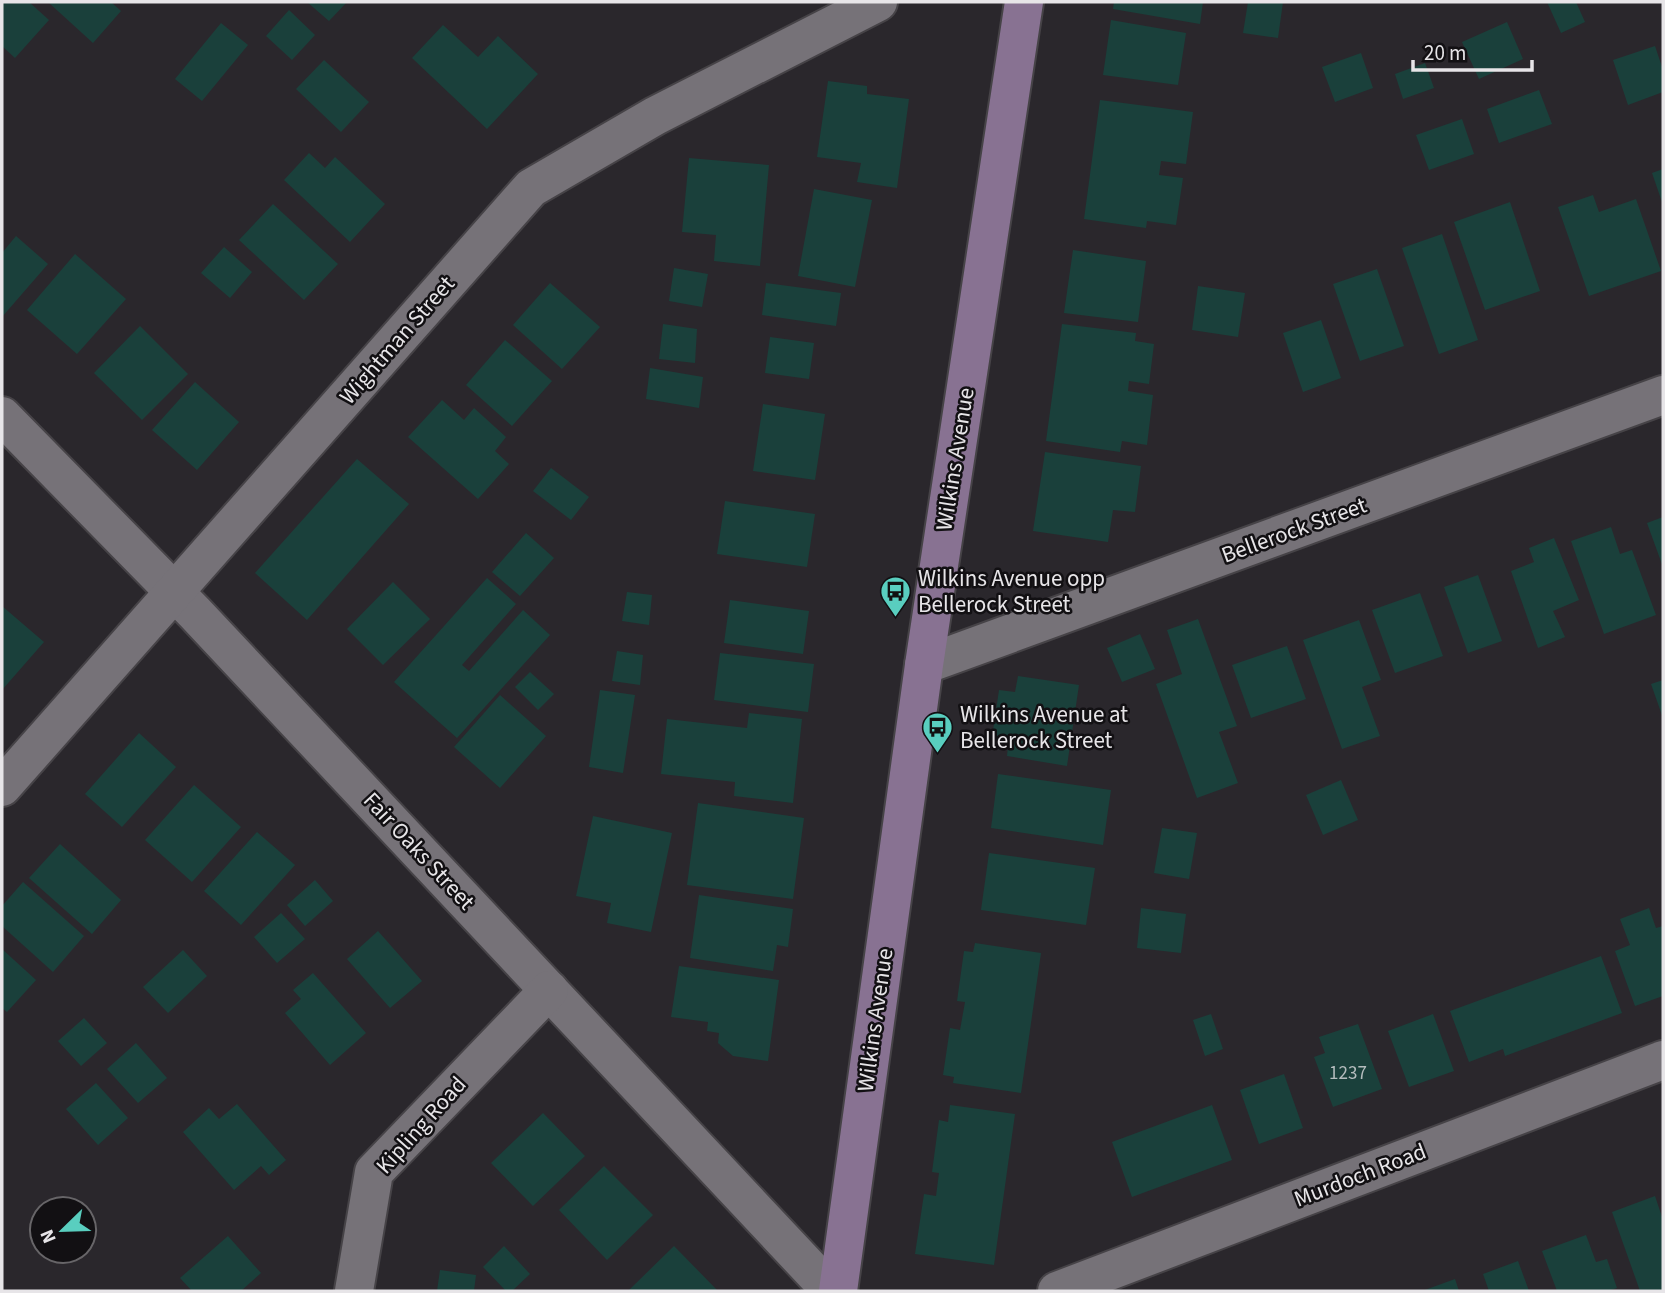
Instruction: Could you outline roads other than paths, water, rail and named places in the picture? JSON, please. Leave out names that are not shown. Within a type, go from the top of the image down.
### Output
[{"type":"main road","name":"Wilkins Avenue","points":[[838,1291],[925,666],[1024,2]]},
{"type":"street","name":"Wightman Street","points":[[2,787],[531,187],[655,116],[878,2]]},
{"type":"street","name":"Bellerock Street","points":[[925,666],[1663,395]]},
{"type":"street","name":"Fair Oaks Street","points":[[2,416],[175,592],[831,1291]]},
{"type":"street","name":"Kipling Road","points":[[354,1291],[374,1172],[549,990]]},
{"type":"street","name":"Murdoch Road","points":[[1057,1291],[1663,1060]]},
{"type":"place","name":"Wilkins Avenue opp Bellerock Street","points":[[895,618]]},
{"type":"place","name":"Wilkins Avenue at Bellerock Street","points":[[937,754]]}]
